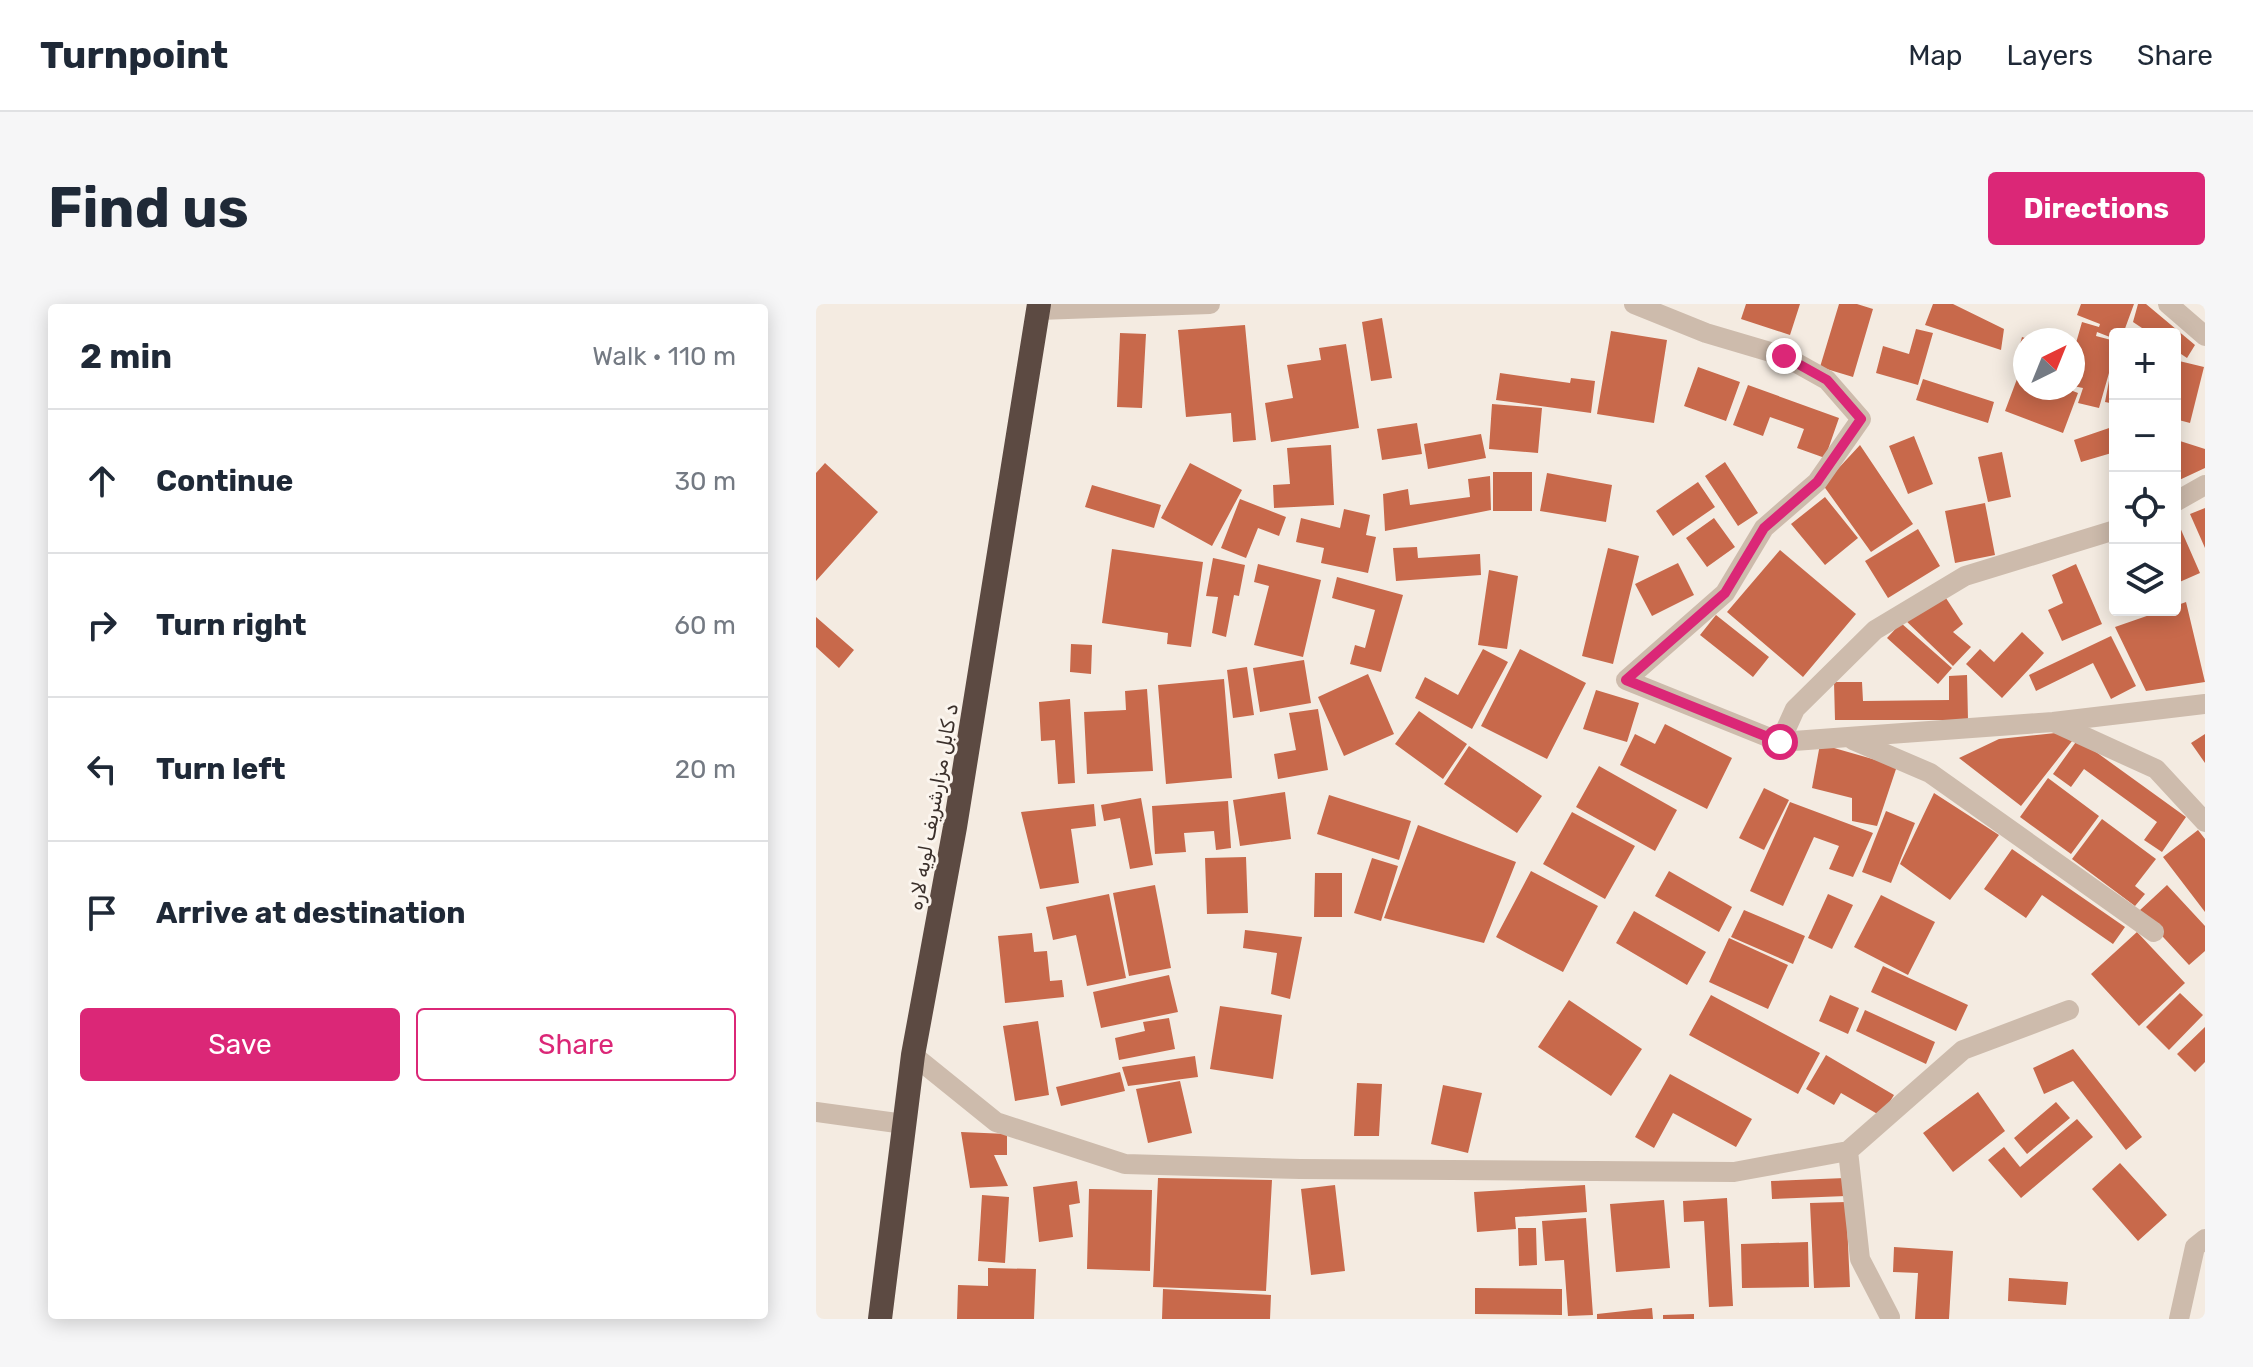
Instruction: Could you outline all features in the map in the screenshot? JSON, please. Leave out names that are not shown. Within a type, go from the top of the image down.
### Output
[{"type":"highway","name":"د کابل مزارشریف لویه لاره","points":[[880,1319],[913,1055],[955,827],[1039,307]]},
{"type":"street","points":[[1039,307],[1210,304]]},
{"type":"street","points":[[1634,304],[1706,333],[1784,356],[1827,380],[1861,419],[1817,482],[1764,528],[1725,593],[1626,680],[1780,742],[2053,722],[2205,704]]},
{"type":"street","points":[[2168,304],[2205,336]]},
{"type":"street","points":[[2181,499],[2205,485]]},
{"type":"street","points":[[1780,742],[1795,709],[1875,630],[1965,576],[2109,532]]},
{"type":"street","points":[[2053,722],[2156,769],[2205,822]]},
{"type":"street","points":[[1850,739],[1930,773],[2154,932]]},
{"type":"street","points":[[913,1055],[996,1122],[1125,1164],[1300,1169],[1734,1172],[1848,1151],[1963,1050],[2069,1010]]},
{"type":"street","points":[[816,1112],[904,1124]]},
{"type":"street","points":[[1848,1151],[1860,1259],[1890,1317]]},
{"type":"street","points":[[2179,1319],[2195,1247],[2205,1239]]},
{"type":"building","points":[[1746,304],[1800,304],[1790,335],[1741,319]]},
{"type":"building","points":[[1839,304],[1857,304],[1873,309],[1853,377],[1820,367]]},
{"type":"building","points":[[1933,304],[1953,304],[2004,329],[2001,350],[1925,325]]},
{"type":"building","points":[[2081,304],[2134,304],[2125,328],[2109,328],[2109,337],[2097,332],[2096,336],[2109,339],[2109,373],[2099,408],[2078,403],[2085,400],[2085,328],[2080,328],[2082,322],[2099,327],[2100,324],[2077,315]]},
{"type":"building","points":[[2138,304],[2146,304],[2175,328],[2142,328],[2133,322]]},
{"type":"building","points":[[1382,318],[1392,378],[1371,381],[1362,322]]},
{"type":"building","points":[[1245,325],[1256,440],[1233,442],[1231,413],[1186,417],[1178,330]]},
{"type":"building","points":[[1916,329],[1933,333],[1918,385],[1876,373],[1883,346],[1909,354]]},
{"type":"building","points":[[1611,331],[1667,340],[1654,423],[1597,414]]},
{"type":"building","points":[[1120,333],[1146,334],[1142,408],[1117,407]]},
{"type":"building","points":[[2181,333],[2195,345],[2187,358],[2181,354]]},
{"type":"building","points":[[1346,344],[1359,428],[1271,442],[1265,403],[1293,398],[1287,365],[1321,360],[1319,348]]},
{"type":"building","points":[[2181,361],[2204,367],[2190,423],[2181,421]]},
{"type":"building","points":[[1698,367],[1740,382],[1726,421],[1684,406]]},
{"type":"building","points":[[1500,373],[1570,383],[1571,378],[1595,381],[1591,413],[1496,400]]},
{"type":"building","points":[[1923,379],[1994,402],[1988,423],[1916,400]]},
{"type":"building","points":[[2109,381],[2109,403],[2105,402]]},
{"type":"building","points":[[1748,385],[1839,418],[1825,458],[1797,448],[1804,429],[1770,417],[1763,436],[1733,425]]},
{"type":"building","points":[[2013,390],[2013,400],[2075,400],[2063,433],[2005,411]]},
{"type":"building","points":[[1492,404],[1542,408],[1538,453],[1489,449]]},
{"type":"building","points":[[1417,423],[1422,454],[1382,460],[1377,429]]},
{"type":"building","points":[[2109,428],[2109,454],[2081,462],[2074,440]]},
{"type":"building","points":[[1481,434],[1486,458],[1428,469],[1424,444]]},
{"type":"building","points":[[1914,436],[1933,484],[1908,494],[1889,446]]},
{"type":"building","points":[[2181,441],[2205,449],[2205,468],[2181,479]]},
{"type":"building","points":[[1331,445],[1334,505],[1274,508],[1273,485],[1290,484],[1287,448]]},
{"type":"building","points":[[1860,445],[1913,524],[1871,552],[1823,485]]},
{"type":"building","points":[[2002,452],[2011,497],[1988,502],[1978,457]]},
{"type":"building","points":[[1725,462],[1758,513],[1738,526],[1705,476]]},
{"type":"building","points":[[825,463],[878,512],[816,581],[816,473]]},
{"type":"building","points":[[1190,463],[1242,490],[1212,546],[1161,518]]},
{"type":"building","points":[[1493,472],[1532,472],[1532,511],[1493,511]]},
{"type":"building","points":[[1547,473],[1612,485],[1606,522],[1540,511]]},
{"type":"building","points":[[1490,476],[1491,510],[1385,531],[1383,494],[1408,489],[1410,505],[1470,497],[1468,479]]},
{"type":"building","points":[[1698,482],[1715,507],[1673,536],[1656,511]]},
{"type":"building","points":[[1092,485],[1161,505],[1154,528],[1085,507]]},
{"type":"building","points":[[1825,497],[1858,538],[1825,565],[1791,524]]},
{"type":"building","points":[[1240,499],[1286,517],[1279,536],[1258,528],[1246,558],[1221,548]]},
{"type":"building","points":[[1985,503],[1995,555],[1955,563],[1945,511]]},
{"type":"building","points":[[2205,508],[2205,548],[2190,514]]},
{"type":"building","points":[[1344,509],[1370,515],[1366,535],[1376,537],[1368,573],[1321,563],[1324,548],[1296,542],[1301,518],[1340,528]]},
{"type":"building","points":[[1714,518],[1735,547],[1707,567],[1686,538]]},
{"type":"building","points":[[1918,529],[1940,566],[1888,598],[1865,561]]},
{"type":"building","points":[[2181,530],[2200,573],[2181,581]]},
{"type":"building","points":[[1417,547],[1418,558],[1480,554],[1481,575],[1396,581],[1393,548]]},
{"type":"building","points":[[1608,548],[1639,556],[1613,664],[1582,656]]},
{"type":"building","points":[[1112,549],[1203,562],[1191,647],[1167,644],[1168,633],[1102,623]]},
{"type":"building","points":[[1780,550],[1856,614],[1803,677],[1727,612]]},
{"type":"building","points":[[1213,558],[1245,565],[1239,596],[1234,595],[1226,637],[1212,633],[1218,597],[1206,596]]},
{"type":"building","points":[[1678,563],[1694,595],[1652,616],[1635,584]]},
{"type":"building","points":[[1258,564],[1321,580],[1303,657],[1254,645],[1269,586],[1254,582]]},
{"type":"building","points":[[2076,564],[2102,624],[2062,641],[2048,610],[2063,603],[2052,575]]},
{"type":"building","points":[[1489,570],[1518,576],[1507,649],[1478,645]]},
{"type":"building","points":[[1337,577],[1403,595],[1381,672],[1350,664],[1355,645],[1365,648],[1375,610],[1332,598]]},
{"type":"building","points":[[1942,592],[1963,624],[1953,632],[1971,647],[1953,666],[1903,618]]},
{"type":"building","points":[[2186,602],[2205,682],[2146,691],[2115,627],[2147,616],[2181,616],[2181,604]]},
{"type":"building","points":[[1716,615],[1769,657],[1753,677],[1700,635]]},
{"type":"building","points":[[816,617],[854,650],[839,668],[816,647]]},
{"type":"building","points":[[1901,623],[1952,668],[1938,684],[1887,638]]},
{"type":"building","points":[[2022,632],[2044,653],[2002,698],[1966,664],[1980,649],[1994,662]]},
{"type":"building","points":[[2111,636],[2136,686],[2111,699],[2093,663],[2036,691],[2029,675]]},
{"type":"building","points":[[1071,644],[1092,645],[1091,674],[1070,672]]},
{"type":"building","points":[[1483,649],[1508,662],[1472,729],[1415,698],[1425,677],[1458,695]]},
{"type":"building","points":[[1520,649],[1586,683],[1547,759],[1481,726]]},
{"type":"building","points":[[1304,660],[1311,703],[1260,712],[1253,668]]},
{"type":"building","points":[[1247,667],[1254,715],[1233,718],[1227,670]]},
{"type":"building","points":[[1368,674],[1394,734],[1344,756],[1318,697]]},
{"type":"building","points":[[1967,675],[1968,720],[1835,720],[1834,682],[1862,682],[1863,701],[1949,700],[1949,676]]},
{"type":"building","points":[[1224,679],[1232,778],[1166,784],[1158,685]]},
{"type":"building","points":[[1147,689],[1153,771],[1087,774],[1084,712],[1126,710],[1125,691]]},
{"type":"building","points":[[1596,690],[1639,703],[1627,742],[1583,729]]},
{"type":"building","points":[[1070,699],[1075,783],[1058,784],[1055,740],[1041,741],[1039,702]]},
{"type":"building","points":[[1318,709],[1328,770],[1278,779],[1274,754],[1296,750],[1289,713]]},
{"type":"building","points":[[1419,711],[1467,744],[1443,779],[1395,744]]},
{"type":"building","points":[[1665,724],[1732,758],[1707,809],[1620,765],[1635,734],[1655,744]]},
{"type":"building","points":[[2065,732],[2076,736],[2021,806],[1959,758],[1999,739]]},
{"type":"building","points":[[2205,734],[2205,763],[2191,743]]},
{"type":"building","points":[[2078,739],[2186,817],[2162,852],[2144,840],[2157,822],[2084,769],[2071,787],[2053,774]]},
{"type":"building","points":[[1820,744],[1897,766],[1877,826],[1852,821],[1852,798],[1812,788]]},
{"type":"building","points":[[1469,746],[1542,796],[1517,833],[1444,784]]},
{"type":"building","points":[[1599,766],[1677,810],[1655,851],[1576,807]]},
{"type":"building","points":[[2048,778],[2099,816],[2071,854],[2020,817]]},
{"type":"building","points":[[1764,788],[1789,800],[1764,850],[1739,838]]},
{"type":"building","points":[[1285,792],[1291,839],[1240,846],[1233,800]]},
{"type":"building","points":[[1934,793],[1999,835],[1950,900],[1900,864]]},
{"type":"building","points":[[1329,795],[1411,821],[1399,860],[1317,834]]},
{"type":"building","points":[[1141,798],[1153,865],[1130,869],[1120,818],[1104,821],[1101,805]]},
{"type":"building","points":[[1228,801],[1231,848],[1216,850],[1214,831],[1184,833],[1186,852],[1155,854],[1152,806]]},
{"type":"building","points":[[1790,802],[1873,833],[1853,877],[1829,869],[1839,846],[1814,837],[1783,906],[1750,891]]},
{"type":"building","points":[[1094,804],[1096,826],[1071,829],[1079,883],[1040,889],[1021,812]]},
{"type":"building","points":[[1886,811],[1915,823],[1891,883],[1862,872]]},
{"type":"building","points":[[1572,812],[1635,846],[1605,899],[1543,864]]},
{"type":"building","points":[[2102,819],[2156,859],[2135,886],[2145,894],[2135,906],[2072,859]]},
{"type":"building","points":[[1418,825],[1516,862],[1484,943],[1384,918]]},
{"type":"building","points":[[2198,830],[2205,839],[2205,912],[2163,857]]},
{"type":"building","points":[[2012,849],[2125,927],[2113,944],[2042,895],[2026,918],[1984,889]]},
{"type":"building","points":[[1246,857],[1248,913],[1207,914],[1205,858]]},
{"type":"building","points":[[1372,858],[1398,866],[1381,921],[1354,913]]},
{"type":"building","points":[[1531,871],[1598,906],[1563,972],[1496,937]]},
{"type":"building","points":[[1669,871],[1732,907],[1719,932],[1655,896]]},
{"type":"building","points":[[1315,873],[1342,873],[1342,917],[1314,917]]},
{"type":"building","points":[[1155,885],[1171,968],[1129,976],[1113,893]]},
{"type":"building","points":[[2167,885],[2205,926],[2205,951],[2189,965],[2139,911]]},
{"type":"building","points":[[1109,894],[1126,978],[1087,986],[1076,935],[1053,940],[1046,907]]},
{"type":"building","points":[[1828,894],[1853,905],[1832,949],[1808,938]]},
{"type":"building","points":[[1881,895],[1935,922],[1908,975],[1854,947]]},
{"type":"building","points":[[1744,910],[1805,936],[1793,964],[1731,937]]},
{"type":"building","points":[[1634,911],[1706,952],[1687,985],[1616,943]]},
{"type":"building","points":[[1245,930],[1302,937],[1290,999],[1271,994],[1277,953],[1243,948]]},
{"type":"building","points":[[2137,932],[2185,983],[2139,1026],[2091,974]]},
{"type":"building","points":[[1032,933],[1034,952],[1047,951],[1050,981],[1062,980],[1064,997],[1005,1003],[998,936]]},
{"type":"building","points":[[1729,938],[1788,965],[1768,1009],[1709,982]]},
{"type":"building","points":[[1883,966],[1968,1005],[1956,1031],[1871,992]]},
{"type":"building","points":[[1169,975],[1178,1012],[1101,1028],[1093,992]]},
{"type":"building","points":[[2180,993],[2203,1015],[2169,1050],[2146,1027]]},
{"type":"building","points":[[1711,995],[1820,1053],[1798,1094],[1689,1035]]},
{"type":"building","points":[[1830,995],[1859,1008],[1848,1034],[1819,1021]]},
{"type":"building","points":[[1569,1000],[1642,1049],[1611,1096],[1538,1047]]},
{"type":"building","points":[[1220,1006],[1282,1015],[1273,1079],[1210,1069]]},
{"type":"building","points":[[1865,1010],[1935,1042],[1926,1064],[1856,1031]]},
{"type":"building","points":[[1169,1018],[1175,1049],[1119,1060],[1115,1038],[1145,1031],[1143,1022]]},
{"type":"building","points":[[1038,1021],[1049,1095],[1015,1101],[1003,1026]]},
{"type":"building","points":[[2205,1027],[2205,1062],[2195,1072],[2177,1054]]},
{"type":"building","points":[[2073,1049],[2142,1137],[2126,1150],[2073,1081],[2044,1094],[2033,1068]]},
{"type":"building","points":[[1826,1055],[1894,1095],[1881,1116],[1841,1093],[1834,1105],[1806,1089]]},
{"type":"building","points":[[1195,1056],[1198,1077],[1128,1086],[1122,1067]]},
{"type":"building","points":[[1120,1072],[1125,1091],[1061,1106],[1056,1087]]},
{"type":"building","points":[[1670,1074],[1752,1119],[1736,1147],[1673,1113],[1654,1148],[1635,1137]]},
{"type":"building","points":[[1180,1081],[1192,1133],[1148,1143],[1136,1089]]},
{"type":"building","points":[[1357,1083],[1382,1084],[1379,1136],[1354,1136]]},
{"type":"building","points":[[1443,1085],[1482,1093],[1468,1153],[1431,1144]]},
{"type":"building","points":[[1978,1092],[2005,1131],[1953,1172],[1923,1133]]},
{"type":"building","points":[[2056,1102],[2070,1118],[2027,1154],[2014,1138]]},
{"type":"building","points":[[2077,1119],[2093,1137],[2021,1198],[1988,1160],[2004,1147],[2020,1167]]},
{"type":"building","points":[[961,1132],[1007,1134],[1007,1155],[994,1155],[1008,1186],[970,1188]]},
{"type":"building","points":[[2120,1163],[2167,1215],[2138,1241],[2092,1189]]},
{"type":"building","points":[[1158,1178],[1272,1180],[1266,1291],[1153,1287]]},
{"type":"building","points":[[1845,1178],[1846,1196],[1772,1199],[1771,1181]]},
{"type":"building","points":[[1077,1181],[1080,1203],[1069,1205],[1073,1237],[1039,1242],[1033,1187]]},
{"type":"building","points":[[1335,1185],[1345,1271],[1311,1275],[1301,1189]]},
{"type":"building","points":[[1585,1185],[1587,1212],[1515,1217],[1516,1229],[1477,1232],[1474,1192]]},
{"type":"building","points":[[1089,1189],[1152,1190],[1150,1271],[1087,1269]]},
{"type":"building","points":[[982,1195],[1009,1197],[1005,1263],[978,1261]]},
{"type":"building","points":[[1727,1198],[1733,1306],[1709,1307],[1704,1221],[1684,1222],[1683,1201]]},
{"type":"building","points":[[1664,1200],[1670,1268],[1616,1272],[1610,1204]]},
{"type":"building","points":[[1846,1202],[1850,1287],[1814,1288],[1810,1203]]},
{"type":"building","points":[[1586,1218],[1593,1315],[1568,1316],[1564,1260],[1545,1261],[1542,1221]]},
{"type":"building","points":[[1518,1228],[1536,1228],[1537,1265],[1519,1266]]},
{"type":"building","points":[[1808,1242],[1809,1287],[1742,1288],[1741,1244]]},
{"type":"building","points":[[1894,1247],[1953,1251],[1949,1319],[1915,1319],[1918,1273],[1893,1272]]},
{"type":"building","points":[[988,1268],[1036,1269],[1034,1319],[957,1319],[958,1285],[988,1286]]},
{"type":"building","points":[[2009,1278],[2068,1282],[2066,1305],[2008,1301]]},
{"type":"building","points":[[1475,1288],[1562,1289],[1562,1315],[1475,1314]]},
{"type":"building","points":[[1163,1289],[1271,1295],[1270,1319],[1162,1319]]},
{"type":"building","points":[[1652,1308],[1653,1319],[1597,1319],[1597,1314]]},
{"type":"building","points":[[1694,1314],[1694,1319],[1663,1319],[1663,1315]]},
{"type":"route","points":[[1780,742],[1626,680],[1725,593],[1764,528],[1817,482],[1861,419],[1827,380],[1784,356]]}]
